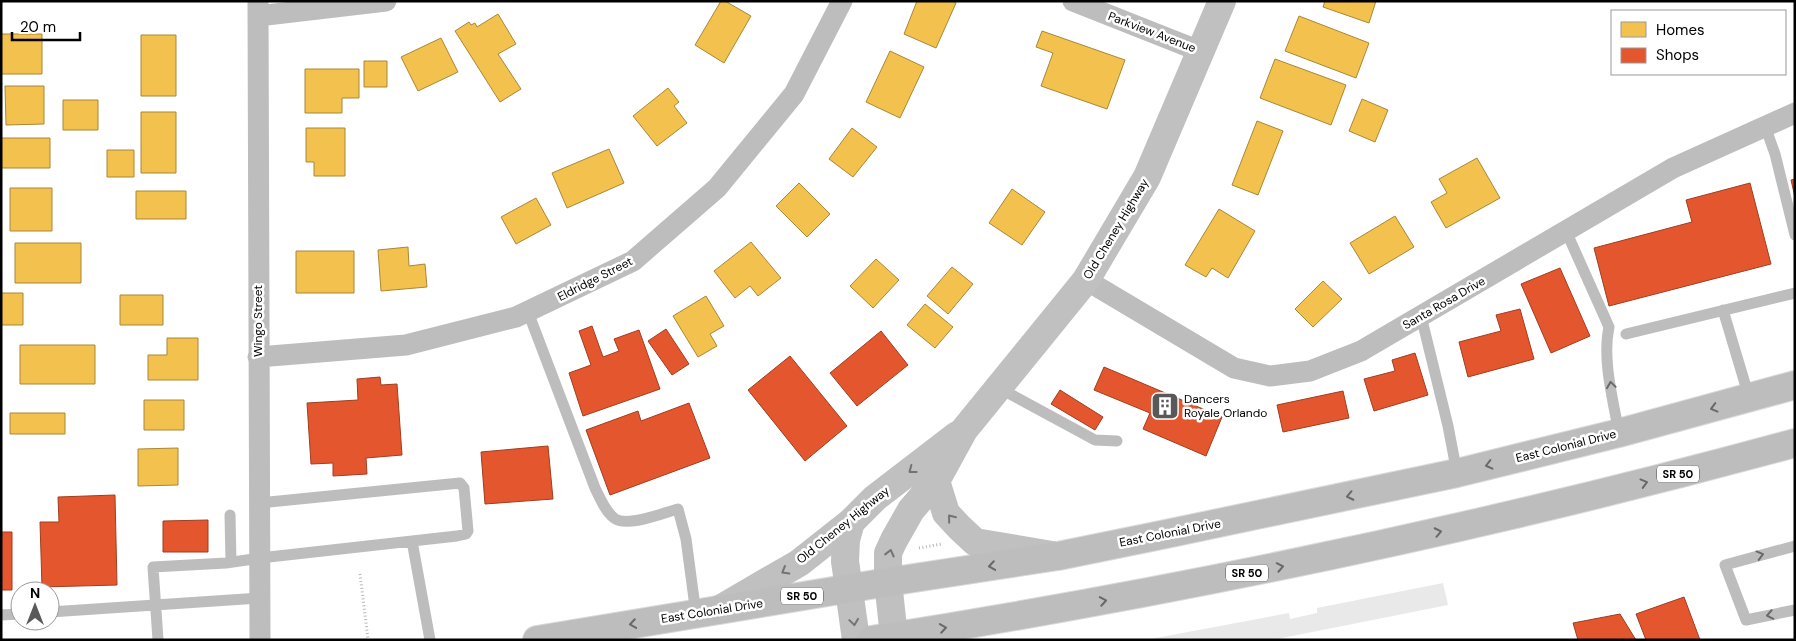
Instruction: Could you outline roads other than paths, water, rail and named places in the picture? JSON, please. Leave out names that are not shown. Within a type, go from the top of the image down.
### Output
[{"type":"highway","name":"East Colonial Drive","points":[[537,640],[849,588],[1058,556],[1295,508],[1457,473],[1619,433],[1795,385]]},
{"type":"highway","points":[[1760,453],[1795,431]]},
{"type":"highway","name":"SR 50","points":[[887,639],[1177,588],[1305,562],[1614,491],[1795,443]]},
{"type":"street","points":[[258,8],[386,1]]},
{"type":"street","name":"Eldridge Street","points":[[258,357],[406,346],[516,317],[633,261],[718,188],[794,94],[842,1]]},
{"type":"street","name":"Parkview Avenue","points":[[1074,1],[1202,52]]},
{"type":"street","name":"Old Cheney Highway","points":[[887,639],[888,553],[894,540],[911,510],[936,481],[964,430],[1086,280],[1148,177],[1222,1]]},
{"type":"street","name":"Wingo Street","points":[[258,8],[260,640]]},
{"type":"street","name":"Santa Rosa Drive","points":[[1086,280],[1234,368],[1270,376],[1310,371],[1361,351],[1673,168],[1795,113]]},
{"type":"street","name":"Old Cheney Highway","points":[[706,612],[799,563],[851,522],[875,498],[964,430]]},
{"type":"street","points":[[936,481],[946,513],[975,542],[1058,556]]},
{"type":"street","points":[[851,522],[846,540],[845,561],[856,640]]},
{"type":"lane","points":[[1765,126],[1775,154],[1795,235]]},
{"type":"lane","points":[[1566,231],[1609,327],[1606,342],[1619,433]]},
{"type":"lane","points":[[1626,334],[1795,293]]},
{"type":"lane","points":[[1724,310],[1749,398]]},
{"type":"lane","points":[[528,312],[595,488],[607,510],[614,518],[622,522],[631,522],[678,508],[706,612]]},
{"type":"lane","points":[[1421,316],[1448,426],[1457,473]]},
{"type":"lane","points":[[998,388],[1095,440],[1117,441]]},
{"type":"lane","points":[[158,640],[153,567],[231,562],[466,534],[468,531],[464,488],[460,483],[259,503]]},
{"type":"lane","points":[[230,515],[231,562]]},
{"type":"lane","points":[[412,541],[430,640]]},
{"type":"lane","points":[[1795,546],[1725,565],[1746,620],[1795,610]]},
{"type":"lane","points":[[60,611],[260,598]]},
{"type":"place","name":"Dancers Royale Orlando","points":[[1165,406]]}]
